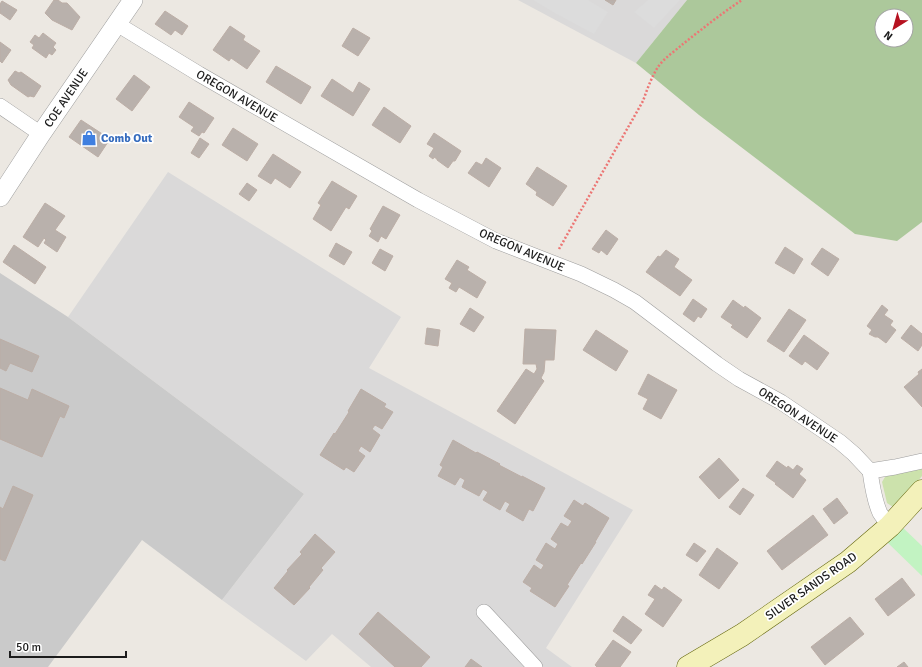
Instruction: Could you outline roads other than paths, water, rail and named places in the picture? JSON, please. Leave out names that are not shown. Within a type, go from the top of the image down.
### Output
[{"type":"main road","name":"SILVER SANDS ROAD","points":[[688,667],[742,635],[848,562],[890,526],[922,491]]},
{"type":"street","name":"COE AVENUE","points":[[0,197],[41,134],[133,0]]},
{"type":"street","name":"OREGON AVENUE","points":[[117,24],[198,74],[418,200],[496,241],[581,274],[614,290],[634,302],[739,379],[781,402],[840,442],[870,471]]},
{"type":"street","points":[[0,106],[41,134]]},
{"type":"street","points":[[890,526],[880,512],[872,487],[870,471],[922,461]]},
{"type":"street","points":[[484,612],[534,667]]},
{"type":"place","name":"Comb Out","points":[[89,138]]}]
